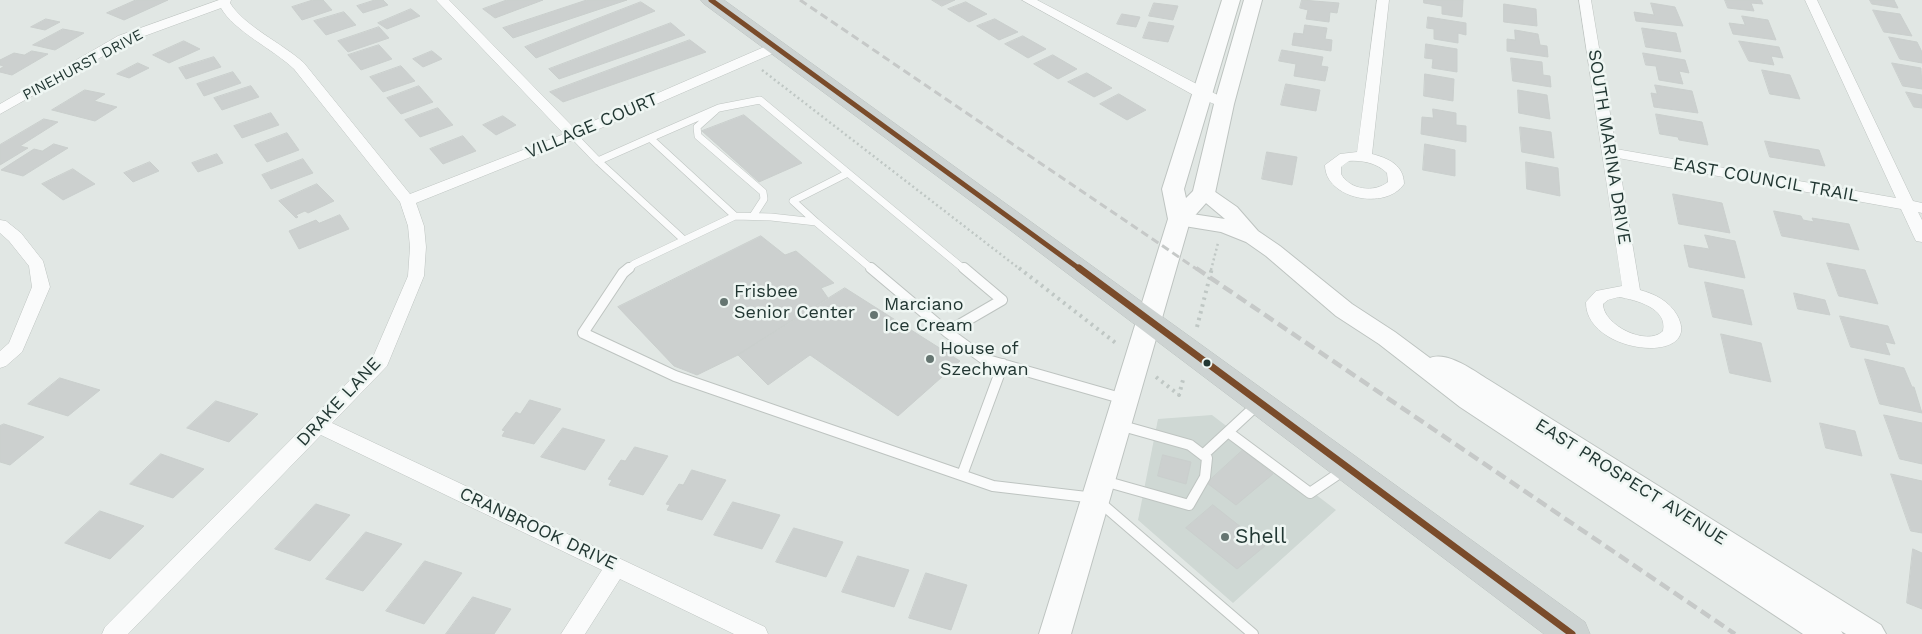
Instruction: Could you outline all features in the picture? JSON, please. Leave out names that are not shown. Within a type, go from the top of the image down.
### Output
[{"type":"main road","points":[[711,0],[1149,320],[1572,634]]},
{"type":"main road","points":[[1060,633],[1098,489],[1179,219],[1173,189],[1231,0]]},
{"type":"main road","points":[[1179,219],[1204,194],[1224,104],[1253,0]]},
{"type":"street","points":[[442,0],[573,135]]},
{"type":"street","points":[[1028,0],[1224,104]]},
{"type":"street","points":[[1364,156],[1383,0]]},
{"type":"street","name":"SOUTH MARINA DRIVE","points":[[1585,0],[1632,293]]},
{"type":"street","points":[[1811,0],[1915,207],[1922,236]]},
{"type":"street","name":"PINEHURST DRIVE","points":[[0,110],[123,39],[224,1]]},
{"type":"street","name":"DRAKE LANE","points":[[113,634],[381,361],[416,276],[418,247],[416,226],[407,201],[299,66],[232,17],[224,1]]},
{"type":"street","name":"VILLAGE COURT","points":[[407,201],[573,135],[776,47]]},
{"type":"street","name":"EAST COUNCIL TRAIL","points":[[1610,152],[1915,207]]},
{"type":"street","points":[[1204,194],[1230,212],[1253,237]]},
{"type":"street","name":"EAST PROSPECT AVENUE","points":[[1179,219],[1225,226],[1253,237],[1273,251],[1344,310],[1387,338],[1469,400],[1828,634]]},
{"type":"street","points":[[0,225],[15,238],[36,265],[41,286],[16,347],[0,361]]},
{"type":"street","name":"EAST PROSPECT AVENUE","points":[[1387,338],[1481,386],[1871,634]]},
{"type":"street","name":"CRANBROOK DRIVE","points":[[319,425],[757,634]]},
{"type":"street","points":[[572,634],[617,566]]},
{"type":"lane","points":[[598,161],[719,108],[760,100],[1002,300],[947,332]]},
{"type":"lane","points":[[719,108],[697,128],[698,136],[763,192],[764,199],[753,216]]},
{"type":"lane","points":[[573,135],[598,161],[684,240]]},
{"type":"lane","points":[[650,138],[735,216]]},
{"type":"lane","points":[[848,173],[793,201],[947,332],[984,359],[1125,399]]},
{"type":"lane","points":[[816,222],[735,216],[684,240],[634,264],[623,273],[583,332],[674,376],[993,486],[1098,489],[1189,504],[1205,477],[1207,458],[1190,445],[1117,424]]},
{"type":"lane","points":[[962,475],[1003,364]]},
{"type":"lane","points":[[1203,455],[1260,403]]},
{"type":"lane","points":[[1228,432],[1310,493],[1346,468]]},
{"type":"lane","points":[[1098,489],[1253,634]]},
{"type":"path","points":[[759,67],[1107,337]]},
{"type":"path","points":[[1197,325],[1218,242]]},
{"type":"shaded area","points":[[1212,415],[1336,510],[1233,603],[1138,520],[1158,419]]},
{"type":"building","points":[[136,0],[168,0],[124,20],[107,13]]},
{"type":"building","points":[[313,0],[323,0],[332,10],[302,20],[292,7]]},
{"type":"building","points":[[375,0],[383,0],[388,5],[363,13],[357,6]]},
{"type":"building","points":[[507,0],[543,0],[495,18],[483,9]]},
{"type":"building","points":[[587,0],[627,0],[513,38],[503,28]]},
{"type":"building","points":[[932,0],[955,0],[942,6]]},
{"type":"building","points":[[1302,0],[1339,3],[1337,13],[1330,12],[1329,22],[1306,19],[1308,10],[1300,8]]},
{"type":"building","points":[[1424,0],[1463,0],[1462,17],[1442,14],[1442,6],[1424,3]]},
{"type":"building","points":[[1725,0],[1761,0],[1763,4],[1751,3],[1754,11],[1728,8]]},
{"type":"building","points":[[1870,0],[1894,0],[1898,8],[1872,4]]},
{"type":"building","points":[[641,2],[655,11],[536,58],[525,47]]},
{"type":"building","points":[[966,2],[987,14],[969,22],[948,9]]},
{"type":"building","points":[[1154,3],[1178,6],[1173,20],[1149,16]]},
{"type":"building","points":[[1651,3],[1675,7],[1683,26],[1636,21],[1634,12],[1654,15]]},
{"type":"building","points":[[1504,4],[1536,9],[1537,26],[1504,22]]},
{"type":"building","points":[[411,9],[420,16],[387,29],[378,23]]},
{"type":"building","points":[[1873,10],[1900,14],[1912,36],[1884,32]]},
{"type":"building","points":[[344,12],[356,25],[326,35],[314,21]]},
{"type":"building","points":[[1122,14],[1140,17],[1136,27],[1117,24]]},
{"type":"building","points":[[1742,16],[1768,20],[1776,40],[1733,34],[1729,23],[1745,25]]},
{"type":"building","points":[[1428,17],[1466,23],[1466,35],[1458,33],[1458,43],[1434,39],[1434,29],[1427,28]]},
{"type":"building","points":[[46,19],[60,22],[45,30],[31,27]]},
{"type":"building","points":[[995,19],[1018,32],[999,40],[977,26]]},
{"type":"building","points":[[1149,22],[1174,26],[1168,42],[1143,38]]},
{"type":"building","points":[[671,23],[685,35],[559,79],[549,69]]},
{"type":"building","points":[[1305,25],[1327,28],[1325,39],[1332,40],[1331,51],[1292,45],[1294,33],[1303,34]]},
{"type":"building","points":[[379,27],[389,38],[348,52],[338,41]]},
{"type":"building","points":[[1642,28],[1676,33],[1681,52],[1646,47]]},
{"type":"building","points":[[63,29],[84,33],[55,50],[33,45]]},
{"type":"building","points":[[1515,30],[1538,34],[1540,45],[1547,46],[1548,57],[1507,51],[1507,39],[1515,40]]},
{"type":"building","points":[[1023,36],[1046,49],[1028,58],[1005,44]]},
{"type":"building","points":[[1889,37],[1917,42],[1922,52],[1922,63],[1900,59]]},
{"type":"building","points":[[690,40],[706,52],[563,102],[550,92]]},
{"type":"building","points":[[184,41],[200,49],[169,63],[153,55]]},
{"type":"building","points":[[1739,41],[1779,47],[1783,58],[1771,56],[1774,65],[1749,61]]},
{"type":"building","points":[[1426,44],[1457,49],[1457,72],[1432,68],[1433,59],[1425,58]]},
{"type":"building","points":[[379,45],[392,59],[361,70],[348,55]]},
{"type":"building","points":[[1282,50],[1323,57],[1321,66],[1328,67],[1325,81],[1294,76],[1296,64],[1279,61]]},
{"type":"building","points":[[32,51],[48,54],[12,75],[0,72],[0,69],[4,66],[0,65],[0,60],[14,53],[24,55]]},
{"type":"building","points":[[432,51],[442,59],[423,67],[413,59]]},
{"type":"building","points":[[1643,53],[1685,60],[1689,73],[1679,71],[1683,84],[1659,80],[1656,66],[1646,65]]},
{"type":"building","points":[[1053,55],[1077,69],[1058,79],[1034,64]]},
{"type":"building","points":[[214,57],[221,67],[186,79],[179,68]]},
{"type":"building","points":[[1511,58],[1542,62],[1543,75],[1550,76],[1551,87],[1513,81]]},
{"type":"building","points":[[138,63],[149,68],[129,78],[117,74]]},
{"type":"building","points":[[1892,63],[1921,68],[1922,89],[1903,86]]},
{"type":"building","points":[[401,66],[415,81],[383,92],[370,77]]},
{"type":"building","points":[[1762,70],[1790,75],[1800,99],[1770,94]]},
{"type":"building","points":[[233,72],[241,83],[204,96],[197,84]]},
{"type":"building","points":[[1087,73],[1112,88],[1094,97],[1068,82]]},
{"type":"building","points":[[1425,74],[1454,79],[1453,101],[1424,96]]},
{"type":"building","points":[[1286,84],[1320,90],[1316,111],[1281,105]]},
{"type":"building","points":[[1655,85],[1692,91],[1698,113],[1654,107],[1651,93],[1657,94]]},
{"type":"building","points":[[251,86],[259,97],[222,110],[214,98]]},
{"type":"building","points":[[419,86],[433,102],[401,114],[387,98]]},
{"type":"building","points":[[85,90],[105,94],[94,101],[117,107],[95,121],[52,110]]},
{"type":"building","points":[[1518,90],[1547,95],[1550,119],[1519,113]]},
{"type":"building","points":[[1906,92],[1922,95],[1922,108],[1914,107]]},
{"type":"building","points":[[1119,94],[1146,110],[1127,120],[1100,104]]},
{"type":"building","points":[[438,108],[453,125],[420,137],[405,120]]},
{"type":"building","points":[[1433,109],[1456,113],[1456,125],[1466,126],[1466,142],[1421,134],[1422,117],[1433,118]]},
{"type":"building","points":[[271,113],[279,125],[242,138],[234,126]]},
{"type":"building","points":[[1656,114],[1702,122],[1708,145],[1679,140],[1678,137],[1660,134]]},
{"type":"building","points":[[744,115],[802,163],[759,182],[702,131]]},
{"type":"building","points":[[503,116],[516,125],[496,135],[483,125]]},
{"type":"building","points":[[44,119],[58,122],[20,146],[28,148],[0,165],[0,145]]},
{"type":"building","points":[[1520,127],[1551,132],[1554,158],[1522,152]]},
{"type":"building","points":[[287,133],[299,150],[267,162],[255,145]]},
{"type":"building","points":[[463,136],[476,151],[443,164],[430,149]]},
{"type":"building","points":[[1765,141],[1819,150],[1825,166],[1770,157]]},
{"type":"building","points":[[54,144],[68,148],[23,176],[1,170],[34,149],[42,151]]},
{"type":"building","points":[[1425,144],[1455,150],[1455,176],[1423,170]]},
{"type":"building","points":[[1267,152],[1297,157],[1292,185],[1262,179]]},
{"type":"building","points":[[217,154],[223,163],[198,172],[192,163]]},
{"type":"building","points":[[303,159],[313,173],[271,189],[262,175]]},
{"type":"building","points":[[150,162],[159,171],[133,182],[124,173]]},
{"type":"building","points":[[1526,162],[1558,168],[1560,196],[1527,189]]},
{"type":"building","points":[[73,169],[95,184],[63,200],[42,184]]},
{"type":"building","points":[[317,184],[334,201],[308,213],[305,211],[296,215],[298,217],[296,218],[279,201]]},
{"type":"building","points":[[1673,194],[1722,203],[1730,233],[1679,224]]},
{"type":"building","points":[[1774,211],[1801,216],[1803,220],[1814,222],[1812,218],[1849,224],[1859,250],[1782,236]]},
{"type":"building","points":[[340,215],[349,229],[299,249],[289,231],[316,220],[319,223]]},
{"type":"building","points":[[1705,235],[1735,241],[1745,278],[1689,267],[1684,245],[1709,249]]},
{"type":"building","name":"Frisbee Senior Center","points":[[761,236],[785,255],[796,251],[834,283],[821,288],[828,298],[738,355],[697,375],[674,366],[618,307]]},
{"type":"building","points":[[1827,263],[1865,270],[1878,304],[1839,296]]},
{"type":"building","points":[[1705,282],[1743,290],[1752,325],[1713,317]]},
{"type":"building","points":[[845,288],[960,361],[898,416],[810,355],[768,385],[738,355]]},
{"type":"building","points":[[1794,293],[1825,300],[1830,315],[1798,309]]},
{"type":"building","points":[[1840,316],[1888,326],[1895,344],[1885,342],[1890,355],[1851,347]]},
{"type":"building","points":[[1721,334],[1761,343],[1771,382],[1730,373]]},
{"type":"building","points":[[1865,359],[1904,368],[1912,387],[1914,387],[1922,413],[1880,404]]},
{"type":"building","points":[[60,378],[100,390],[68,416],[28,404]]},
{"type":"building","points":[[530,400],[561,409],[534,444],[502,436],[505,431],[502,430],[516,412],[520,414]]},
{"type":"building","points":[[216,401],[258,414],[229,442],[187,428]]},
{"type":"building","points":[[1884,415],[1922,423],[1922,464],[1900,459]]},
{"type":"building","points":[[1820,423],[1855,431],[1862,456],[1826,448]]},
{"type":"building","points":[[4,424],[44,437],[10,465],[0,462],[0,426]]},
{"type":"building","points":[[563,428],[605,440],[585,470],[541,457]]},
{"type":"building","points":[[635,447],[668,456],[643,495],[609,485],[612,480],[608,479],[621,460],[625,461]]},
{"type":"building","name":"Shell","points":[[1243,450],[1273,474],[1236,505],[1207,483]]},
{"type":"building","points":[[161,454],[204,469],[173,498],[130,484]]},
{"type":"building","points":[[1163,455],[1191,462],[1186,484],[1158,476]]},
{"type":"building","points":[[692,470],[726,480],[702,520],[667,510],[670,505],[666,504],[679,484],[683,485]]},
{"type":"building","points":[[1891,474],[1922,481],[1922,533],[1911,531]]},
{"type":"building","points":[[733,502],[780,515],[762,549],[714,535]]},
{"type":"building","points":[[316,504],[350,515],[310,561],[275,549]]},
{"type":"building","name":"Shell","points":[[1213,505],[1265,546],[1237,569],[1186,528]]},
{"type":"building","points":[[100,511],[144,526],[110,559],[65,543]]},
{"type":"building","points":[[794,528],[843,542],[826,577],[776,562]]},
{"type":"building","points":[[366,532],[402,544],[363,591],[326,579]]},
{"type":"building","points":[[1913,549],[1922,553],[1922,609],[1907,603]]},
{"type":"building","points":[[858,556],[909,570],[894,607],[842,592]]},
{"type":"building","points":[[425,561],[462,573],[424,624],[386,611]]},
{"type":"building","points":[[926,573],[967,585],[951,630],[909,618]]},
{"type":"building","points":[[473,597],[511,609],[494,634],[446,634]]},
{"type":"railway","points":[[800,0],[1198,270]]},
{"type":"railway","points":[[1196,268],[1735,634]]},
{"type":"transit line","points":[[711,0],[1015,221],[1572,634]]},
{"type":"place","name":"Frisbee Senior Center","points":[[724,302]]},
{"type":"place","name":"Marciano Ice Cream","points":[[874,315]]},
{"type":"place","name":"House of Szechwan","points":[[930,359]]},
{"type":"place","name":"Shell","points":[[1225,537]]}]
